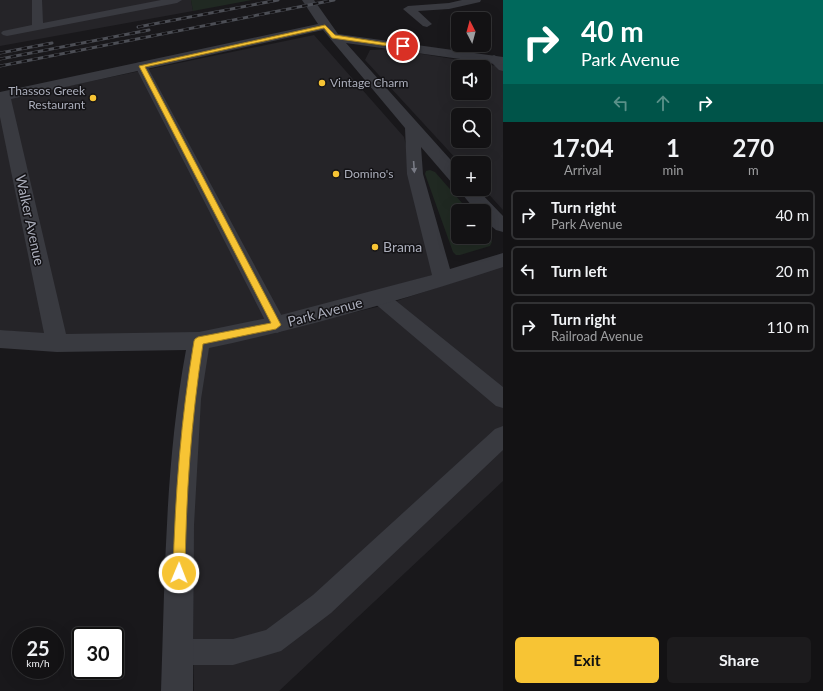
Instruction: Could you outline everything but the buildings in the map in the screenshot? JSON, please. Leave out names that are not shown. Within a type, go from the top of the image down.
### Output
[{"type":"street","points":[[308,0],[329,31],[451,171]]},
{"type":"street","points":[[2,97],[142,66],[329,31],[500,62]]},
{"type":"street","name":"Walker Avenue","points":[[2,97],[57,343]]},
{"type":"street","points":[[412,128],[415,174],[443,279]]},
{"type":"street","points":[[473,196],[491,216],[503,225]]},
{"type":"street","name":"Park Avenue","points":[[0,339],[57,343],[198,341],[276,325],[443,279],[503,260]]},
{"type":"street","points":[[177,691],[180,525],[189,399],[198,341]]},
{"type":"lane","points":[[37,0],[38,27]]},
{"type":"lane","points":[[7,33],[177,0]]},
{"type":"lane","points":[[427,24],[408,9],[449,6],[476,0]]},
{"type":"lane","points":[[142,66],[276,325]]},
{"type":"lane","points":[[379,297],[503,399]]},
{"type":"lane","points":[[178,652],[233,652],[272,642],[322,604],[503,436]]},
{"type":"shaded area","points":[[0,0],[191,0],[193,11],[0,46]]},
{"type":"shaded area","points":[[191,0],[252,0],[193,11]]},
{"type":"shaded area","points":[[314,35],[404,137],[436,274],[268,321],[193,334],[62,336],[10,98]]},
{"type":"shaded area","points":[[391,49],[459,60],[451,60],[451,100],[491,100],[491,65],[503,67],[503,210],[490,196],[491,156],[454,156],[365,60],[370,50]]},
{"type":"shaded area","points":[[0,108],[45,334],[0,330]]},
{"type":"shaded area","points":[[430,170],[435,172],[451,190],[451,196],[456,196],[463,204],[451,204],[451,244],[491,244],[490,246],[460,255],[456,255],[453,252],[425,174],[426,171]]},
{"type":"shaded area","points":[[503,266],[503,481],[279,691],[194,691],[193,532],[200,349],[381,306]]},
{"type":"railway","points":[[138,27],[278,0]]},
{"type":"railway","points":[[0,66],[334,0]]},
{"type":"railway","points":[[0,59],[149,30]]},
{"type":"railway","points":[[0,53],[52,43]]},
{"type":"place","name":"Vintage Charm","points":[[322,83]]},
{"type":"place","name":"Thassos Greek Restaurant","points":[[93,98]]},
{"type":"place","name":"Domino's","points":[[336,174]]},
{"type":"place","name":"Brama","points":[[375,247]]},
{"type":"route","points":[[179,573],[180,525],[189,399],[198,341],[276,325],[142,66],[325,26],[334,37],[403,46]]}]
